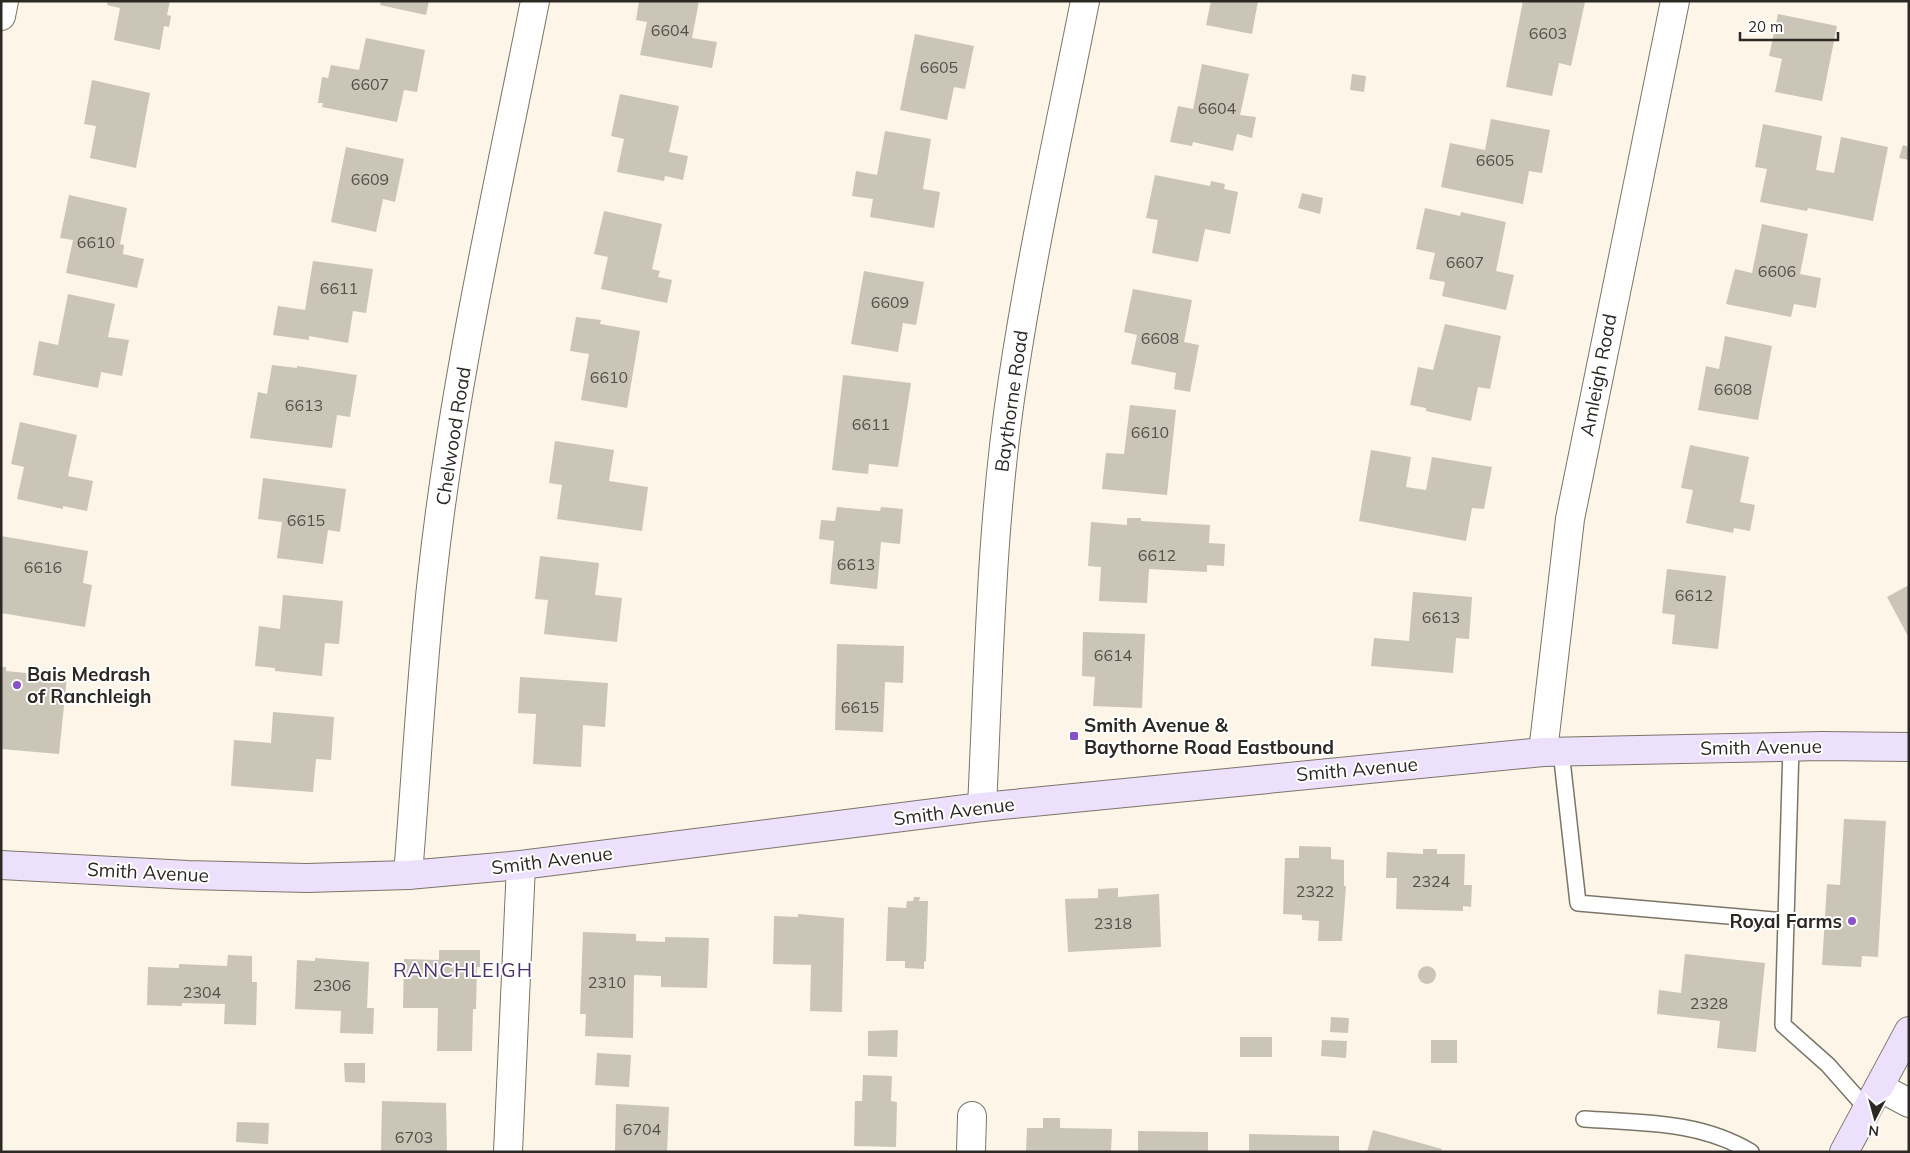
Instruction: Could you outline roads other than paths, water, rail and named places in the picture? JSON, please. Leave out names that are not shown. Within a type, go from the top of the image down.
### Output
[{"type":"main road","name":"Smith Avenue","points":[[1,865],[208,876],[306,878],[408,875],[520,865],[982,807],[1368,767],[1552,752],[1791,746],[1909,747]]},
{"type":"main road","points":[[1844,1152],[1909,1031]]},
{"type":"street","points":[[1,16],[4,1]]},
{"type":"street","name":"Chelwood Road","points":[[408,875],[432,579],[449,451],[475,306],[535,1]]},
{"type":"street","name":"Baythorne Road","points":[[982,807],[993,575],[1000,478],[1012,379],[1031,269],[1085,1]]},
{"type":"street","name":"Amleigh Road","points":[[1552,752],[1570,518],[1675,1]]},
{"type":"street","points":[[508,1152],[520,865]]},
{"type":"street","points":[[1874,1098],[1909,1103]]},
{"type":"street","points":[[971,1152],[972,1116]]},
{"type":"lane","points":[[1791,746],[1783,1025],[1828,1065],[1874,1098]]},
{"type":"lane","points":[[1552,752],[1578,903],[1786,921]]},
{"type":"lane","points":[[1584,1119],[1669,1125],[1701,1131],[1728,1139],[1751,1152]]},
{"type":"place","name":"Bais Medrash of Ranchleigh","points":[[17,685]]},
{"type":"place","name":"Smith Avenue & Baythorne Road Eastbound","points":[[1074,736]]},
{"type":"place","name":"Royal Farms","points":[[1852,921]]},
{"type":"district","name":"RANCHLEIGH","points":[[463,970]]}]
